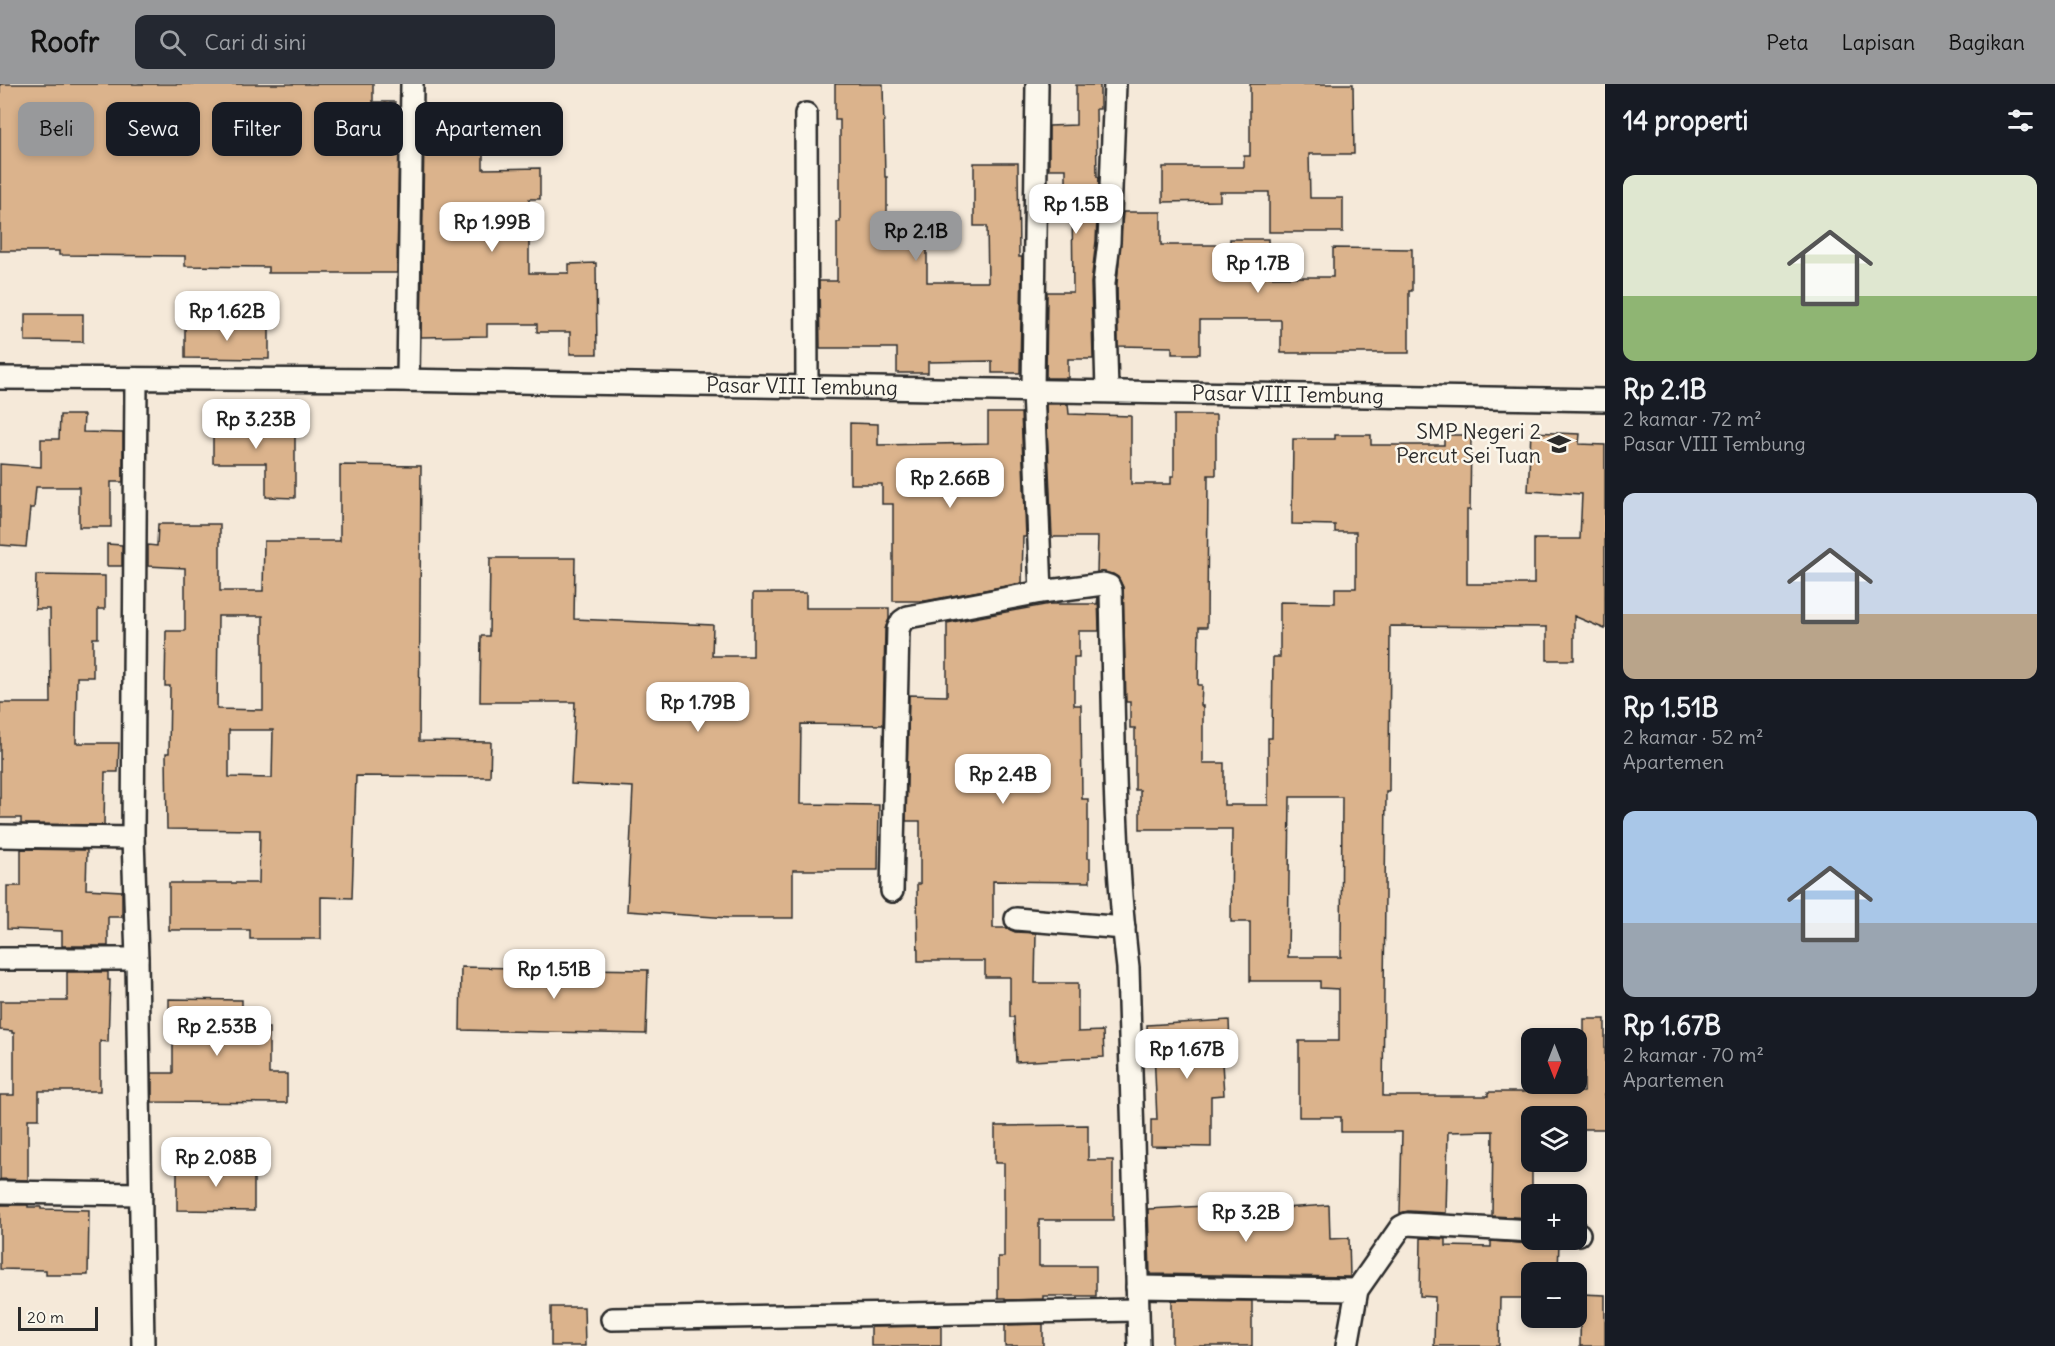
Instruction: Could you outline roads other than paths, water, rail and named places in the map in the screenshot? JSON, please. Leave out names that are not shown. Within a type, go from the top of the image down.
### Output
[{"type":"street","points":[[408,380],[412,84]]},
{"type":"street","points":[[1037,84],[1033,390],[1041,592]]},
{"type":"street","points":[[1107,391],[1104,283],[1109,242],[1114,84]]},
{"type":"street","points":[[806,114],[807,387]]},
{"type":"street","name":"Pasar VIII Tembung","points":[[0,378],[408,380],[1605,400]]},
{"type":"street","points":[[136,379],[134,838],[143,1346]]},
{"type":"street","points":[[892,891],[898,629],[902,621],[908,617],[1041,592],[1103,584],[1109,586],[1111,591],[1115,779],[1128,968],[1139,1346]]},
{"type":"street","points":[[0,836],[134,838]]},
{"type":"street","points":[[1016,919],[1124,928]]},
{"type":"street","points":[[0,959],[137,959]]},
{"type":"street","points":[[0,1192],[141,1194]]},
{"type":"street","points":[[1347,1346],[1357,1290],[1401,1227],[1407,1224],[1521,1230]]},
{"type":"street","points":[[1137,1287],[1357,1290]]},
{"type":"street","points":[[612,1319],[1137,1310]]},
{"type":"place","name":"SMP Negeri 2 Percut Sei Tuan","points":[[1559,444]]}]
